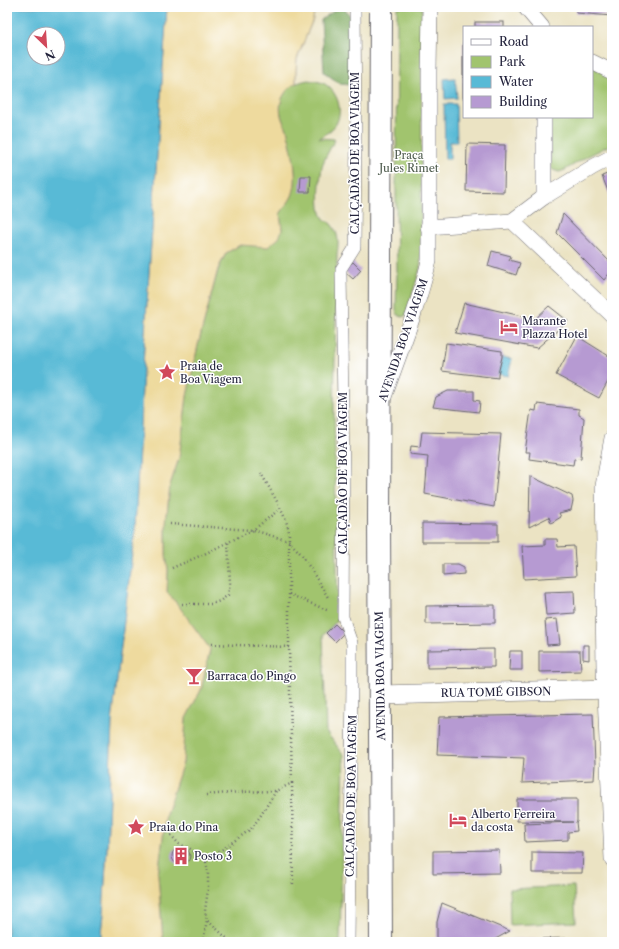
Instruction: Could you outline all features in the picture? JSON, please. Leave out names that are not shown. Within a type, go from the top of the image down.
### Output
[{"type":"main road","name":"AVENIDA BOA VIAGEM","points":[[381,7],[379,410],[381,942]]},
{"type":"street","name":"CALÇADÃO DE BOA VIAGEM","points":[[349,942],[352,643],[343,617],[344,474],[341,269],[355,247],[355,7]]},
{"type":"street","name":"AVENIDA BOA VIAGEM","points":[[379,410],[414,313],[429,261],[430,7]]},
{"type":"street","points":[[525,7],[541,26]]},
{"type":"street","points":[[593,62],[612,72]]},
{"type":"street","points":[[544,118],[544,196]]},
{"type":"street","points":[[428,226],[512,221],[544,196],[612,157]]},
{"type":"street","points":[[512,221],[612,315]]},
{"type":"street","points":[[612,438],[603,486],[603,595],[608,689],[612,859]]},
{"type":"street","name":"RUA TOMÉ GIBSON","points":[[380,695],[608,689]]},
{"type":"path","points":[[261,473],[288,525],[289,532],[289,647],[293,887]]},
{"type":"path","points":[[172,568],[253,530],[280,509]]},
{"type":"path","points":[[170,524],[253,530],[289,541],[302,555],[328,598],[343,617]]},
{"type":"path","points":[[182,604],[211,604],[228,596],[230,583],[228,541]]},
{"type":"path","points":[[289,594],[343,617]]},
{"type":"path","points":[[212,644],[289,647]]},
{"type":"path","points":[[206,795],[276,791],[292,783]]},
{"type":"path","points":[[206,861],[251,828],[276,791]]},
{"type":"path","points":[[168,832],[179,844],[189,848],[206,861],[208,871],[208,889],[205,911],[207,920],[203,942]]},
{"type":"path","points":[[207,920],[231,942]]},
{"type":"green space","points":[[339,7],[343,7],[352,18],[351,85],[340,84],[324,72],[321,20]]},
{"type":"green space","name":"Praça Jules Rimet","points":[[397,7],[422,7],[421,259],[420,269],[406,315],[403,317],[399,316],[396,311]]},
{"type":"green space","points":[[593,67],[612,77],[612,144],[565,170],[559,172],[551,168],[548,118],[593,118]]},
{"type":"green space","points":[[308,80],[321,82],[328,86],[335,95],[339,107],[336,124],[329,132],[319,138],[335,139],[322,167],[320,207],[321,213],[325,220],[333,226],[337,234],[338,242],[334,407],[338,620],[323,635],[326,732],[344,755],[340,942],[163,942],[158,875],[166,814],[183,762],[186,718],[201,690],[210,650],[167,592],[168,570],[166,555],[166,523],[170,485],[179,458],[187,396],[198,345],[218,270],[226,253],[240,245],[268,246],[282,230],[280,214],[292,196],[295,171],[287,129],[280,111],[280,104],[289,88],[297,83]]},
{"type":"green space","points":[[574,886],[576,922],[510,925],[509,889]]},
{"type":"sand","name":"Praia de Boa Viagem","points":[[167,7],[301,7],[311,8],[314,13],[297,59],[296,83],[285,92],[282,98],[280,110],[283,123],[287,129],[295,171],[292,196],[280,214],[282,230],[279,238],[268,247],[240,245],[226,253],[218,269],[198,345],[187,396],[179,458],[170,485],[166,523],[166,555],[168,570],[167,592],[210,649],[201,690],[186,718],[183,762],[166,814],[158,875],[163,942],[100,942],[107,848],[112,722],[135,528],[144,347]]},
{"type":"water","points":[[7,7],[167,7],[144,347],[135,528],[112,722],[107,848],[100,942],[7,942]]},
{"type":"water","points":[[455,78],[457,98],[445,99],[444,79]]},
{"type":"water","points":[[444,104],[456,104],[457,142],[450,142],[450,159],[445,159]]},
{"type":"water","points":[[502,357],[512,359],[508,376],[498,374]]},
{"type":"building","points":[[576,7],[612,7],[612,16],[576,13]]},
{"type":"building","points":[[475,22],[504,22],[504,26],[475,26]]},
{"type":"building","points":[[467,144],[505,145],[504,192],[466,191]]},
{"type":"building","points":[[612,172],[612,201],[602,176]]},
{"type":"building","points":[[301,176],[311,176],[310,192],[300,192]]},
{"type":"building","points":[[563,214],[612,264],[612,270],[604,280],[557,233]]},
{"type":"building","points":[[492,251],[511,256],[509,260],[520,263],[516,275],[488,266]]},
{"type":"building","points":[[353,262],[361,270],[353,279],[344,271]]},
{"type":"building","name":"Marante Plazza Hotel","points":[[464,303],[535,319],[549,306],[568,321],[537,348],[455,333]]},
{"type":"building","points":[[577,336],[612,358],[612,374],[599,398],[556,375]]},
{"type":"building","points":[[446,343],[502,351],[498,378],[442,371]]},
{"type":"building","points":[[448,391],[474,391],[474,400],[480,401],[479,412],[433,407],[436,397]]},
{"type":"building","points":[[537,404],[579,409],[579,415],[584,418],[581,458],[574,459],[573,465],[529,459],[530,452],[525,452],[531,410],[536,411]]},
{"type":"building","points":[[422,432],[501,434],[494,507],[425,494],[428,456],[410,454],[411,446],[420,447]]},
{"type":"building","points":[[530,476],[572,496],[573,501],[571,510],[559,513],[561,517],[551,523],[549,517],[529,527]]},
{"type":"building","points":[[422,523],[498,524],[498,542],[422,542]]},
{"type":"building","points":[[545,539],[557,539],[558,547],[574,546],[576,576],[524,579],[522,546],[545,545]]},
{"type":"building","points":[[443,564],[458,564],[464,567],[464,574],[443,576]]},
{"type":"building","points":[[574,591],[575,613],[546,615],[544,592]]},
{"type":"building","points":[[495,605],[495,623],[426,624],[426,606]]},
{"type":"building","points":[[557,619],[560,644],[547,645],[545,620]]},
{"type":"building","points":[[335,624],[344,633],[335,642],[326,633]]},
{"type":"building","points":[[583,645],[589,645],[589,660],[583,659]]},
{"type":"building","points":[[494,649],[494,667],[427,668],[427,650]]},
{"type":"building","points":[[510,651],[522,651],[522,670],[509,670]]},
{"type":"building","points":[[539,651],[580,651],[581,671],[539,672]]},
{"type":"building","points":[[593,714],[595,764],[594,780],[522,783],[524,758],[437,755],[439,717]]},
{"type":"building","points":[[517,799],[577,799],[577,831],[568,832],[568,840],[525,842],[524,824],[573,822],[517,821]]},
{"type":"building","name":"Posto 3","points":[[181,847],[187,850],[190,856],[187,862],[181,865],[175,862],[172,856],[175,850]]},
{"type":"building","points":[[499,850],[500,873],[433,874],[433,851]]},
{"type":"building","points":[[532,852],[583,853],[582,873],[532,873]]},
{"type":"building","points":[[442,903],[510,931],[490,942],[437,942],[437,922]]},
{"type":"building","points":[[578,938],[578,942],[511,942],[511,939]]},
{"type":"place","name":"Marante Plazza Hotel","points":[[509,327]]},
{"type":"place","name":"Praia de Boa Viagem","points":[[167,372]]},
{"type":"place","name":"Barraca do Pingo","points":[[194,676]]},
{"type":"place","name":"Alberto Ferreira da costa","points":[[458,820]]},
{"type":"place","name":"Praia do Pina","points":[[136,827]]},
{"type":"place","name":"Posto 3","points":[[181,856]]}]
